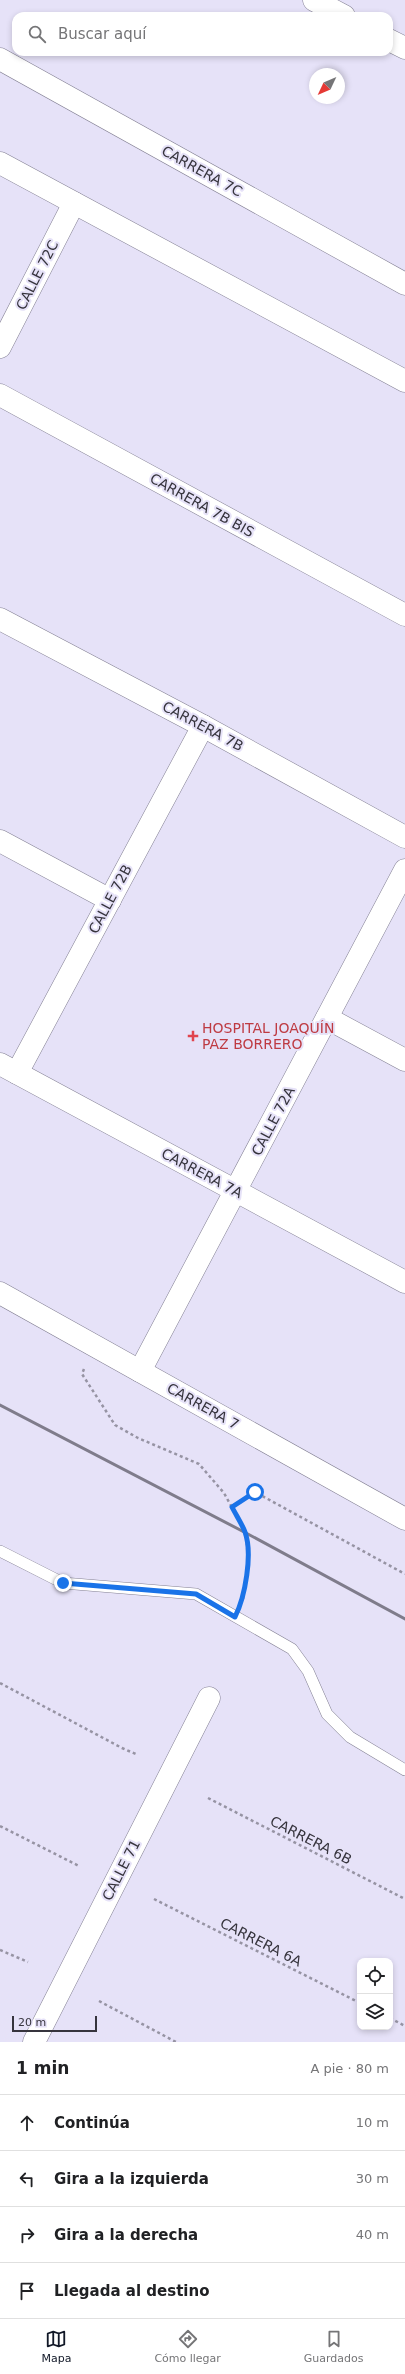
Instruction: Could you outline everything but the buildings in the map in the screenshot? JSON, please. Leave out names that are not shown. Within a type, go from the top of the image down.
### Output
[{"type":"street","points":[[314,0],[336,12]]},
{"type":"street","points":[[393,42],[405,48]]},
{"type":"street","name":"CARRERA 7C","points":[[0,59],[405,284]]},
{"type":"street","points":[[0,163],[405,382]]},
{"type":"street","name":"CALLE 72C","points":[[0,347],[74,203]]},
{"type":"street","name":"CARRERA 7B BIS","points":[[0,394],[405,615]]},
{"type":"street","name":"CARRERA 7B","points":[[0,619],[203,726],[405,837]]},
{"type":"street","name":"CALLE 72B","points":[[8,1068],[110,900],[203,726]]},
{"type":"street","points":[[0,841],[110,900]]},
{"type":"street","name":"CALLE 72A","points":[[140,1371],[405,870]]},
{"type":"street","points":[[327,1018],[405,1060]]},
{"type":"street","name":"CARRERA 7A","points":[[8,1068],[405,1282]]},
{"type":"street","name":"CARRERA 7","points":[[0,1292],[405,1519]]},
{"type":"street","name":"CALLE 71","points":[[34,2042],[209,1698]]},
{"type":"lane","points":[[0,1551],[63,1583],[196,1594],[292,1649],[308,1671],[327,1714],[350,1737],[405,1770]]},
{"type":"path","points":[[85,1368],[82,1374],[115,1425],[138,1438],[199,1464],[224,1493],[246,1533],[248,1561],[242,1603],[235,1617]]},
{"type":"path","points":[[232,1507],[255,1492],[405,1574]]},
{"type":"path","points":[[0,1683],[138,1755]]},
{"type":"path","name":"CARRERA 6B","points":[[208,1798],[405,1898]]},
{"type":"path","points":[[0,1826],[80,1866]]},
{"type":"path","name":"CARRERA 6A","points":[[154,1899],[357,2001]]},
{"type":"path","points":[[0,1950],[28,1962]]},
{"type":"path","points":[[99,2001],[176,2042]]},
{"type":"path","points":[[393,2020],[405,2026]]},
{"type":"railway","points":[[0,1405],[246,1533],[405,1619]]},
{"type":"place","name":"HOSPITAL JOAQUÍN PAZ BORRERO","points":[[193,1036]]},
{"type":"route","points":[[63,1583],[196,1594],[235,1617],[242,1603],[248,1561],[246,1533],[232,1507],[255,1492]]}]
